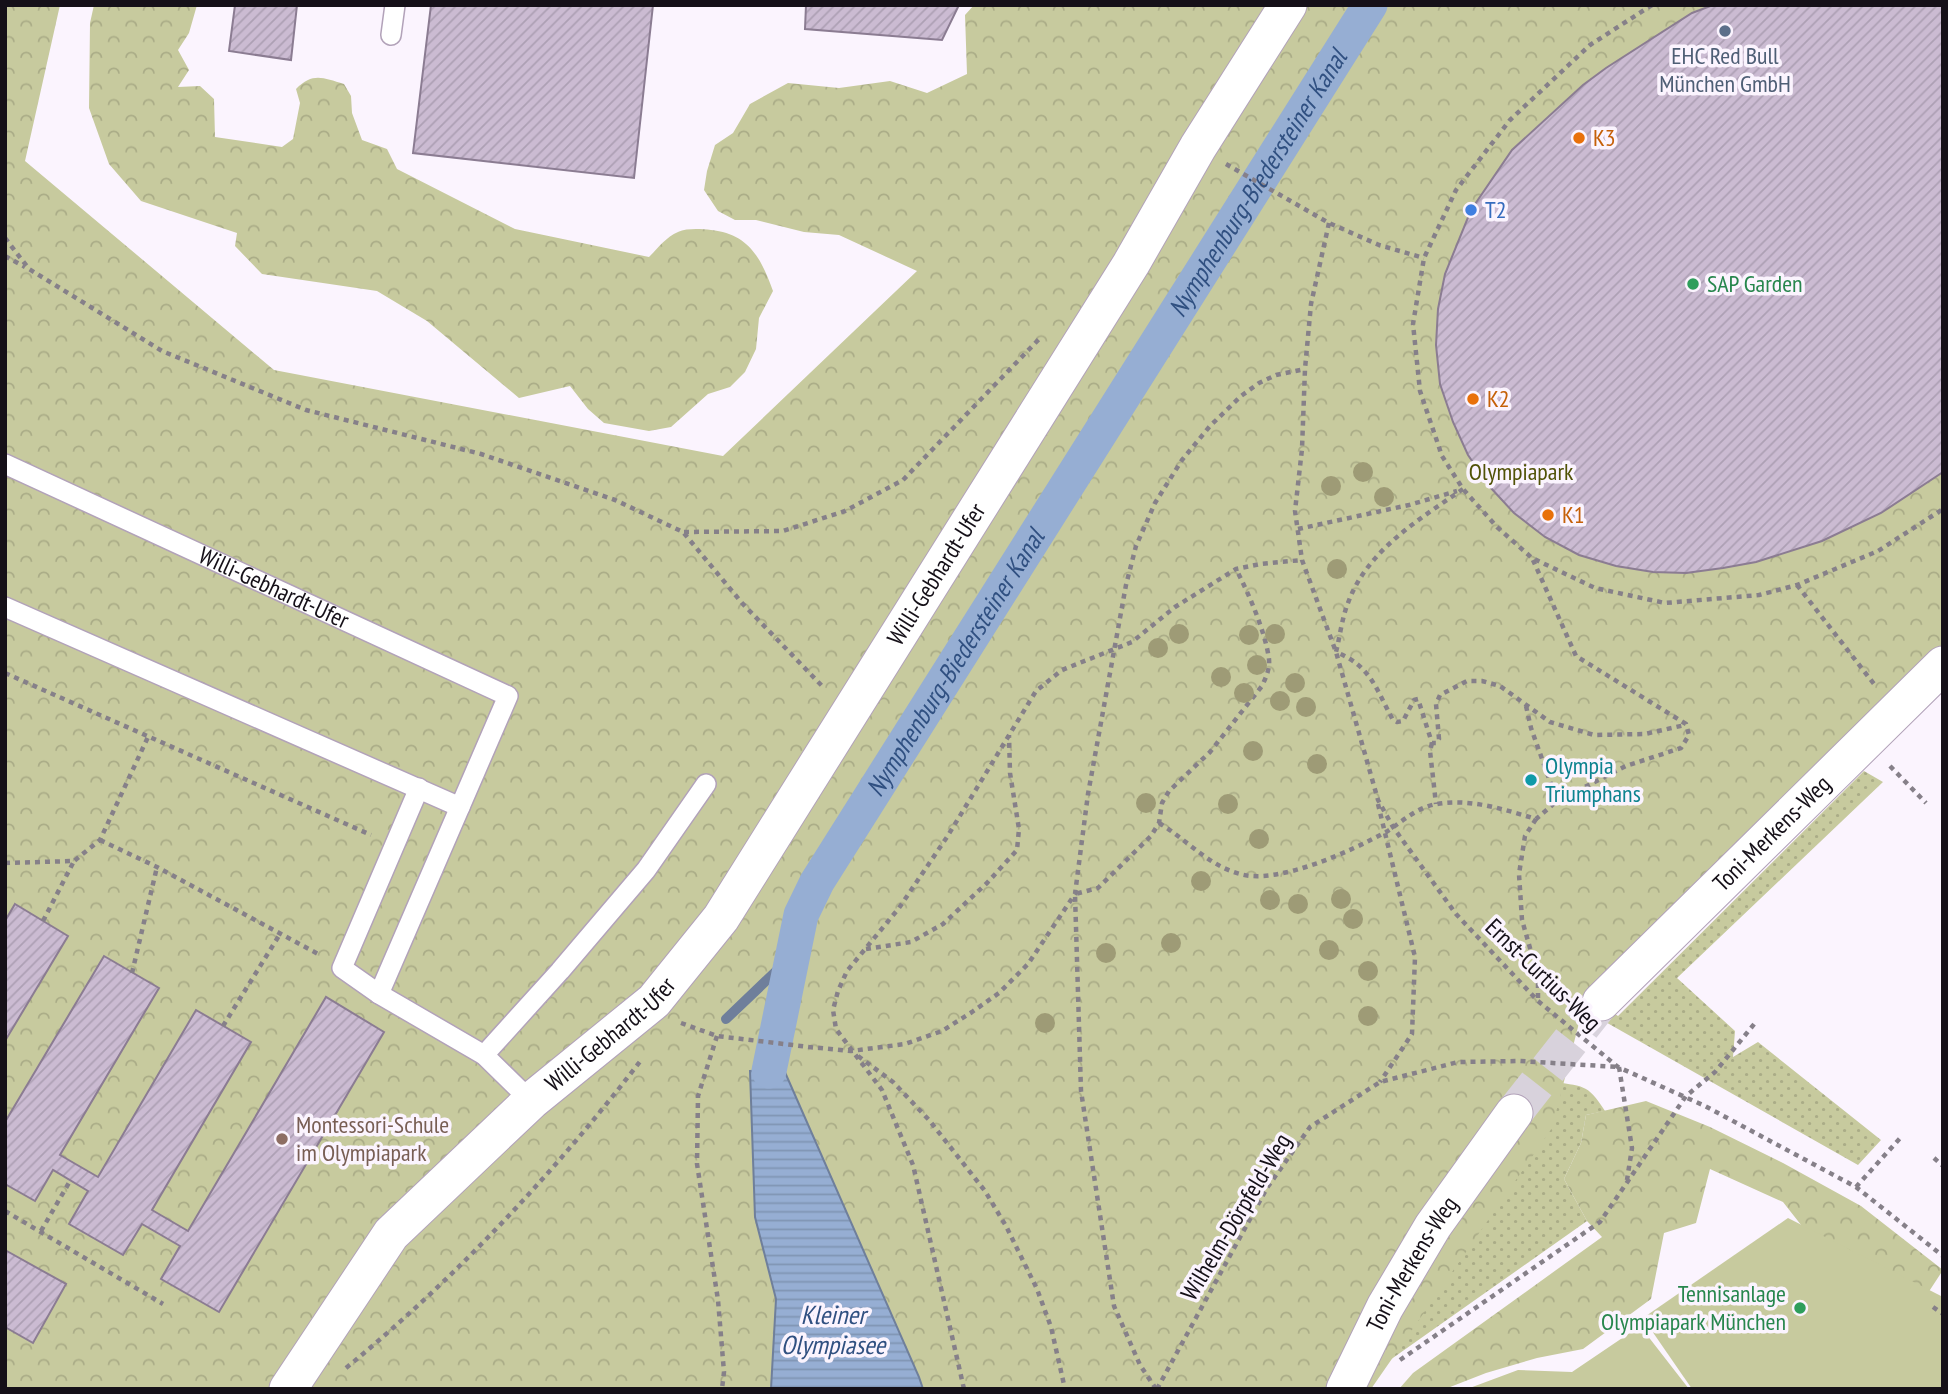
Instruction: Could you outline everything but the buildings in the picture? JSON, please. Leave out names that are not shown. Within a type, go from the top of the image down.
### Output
[{"type":"street","name":"Willi-Gebhardt-Ufer","points":[[288,1389],[391,1234],[531,1101],[654,1001],[721,918],[1131,264],[1198,147],[1288,5]]},
{"type":"street","name":"Toni-Merkens-Weg","points":[[1601,1002],[1943,665]]},
{"type":"street","name":"Toni-Merkens-Weg","points":[[1345,1389],[1385,1307],[1433,1226],[1514,1113]]},
{"type":"lane","points":[[391,35],[395,5]]},
{"type":"lane","name":"Willi-Gebhardt-Ufer","points":[[5,464],[508,696],[379,993]]},
{"type":"lane","points":[[5,607],[460,807]]},
{"type":"lane","points":[[484,1055],[646,870],[706,784]]},
{"type":"lane","points":[[342,968],[419,789]]},
{"type":"lane","name":"Willi-Gebhardt-Ufer","points":[[342,968],[484,1055],[531,1101]]},
{"type":"path","points":[[1652,5],[1590,45],[1510,120],[1456,190],[1424,258],[1413,324],[1420,391],[1442,456],[1464,489],[1497,527],[1532,558],[1595,588],[1665,603],[1759,595],[1797,585],[1878,551],[1943,509]]},
{"type":"path","points":[[1230,167],[1329,223],[1379,245],[1424,258]]},
{"type":"path","name":"Ernst-Curtius-Weg","points":[[1329,223],[1311,304],[1302,449],[1295,510],[1302,560],[1336,652],[1378,800],[1393,827],[1456,914],[1538,1001],[1618,1067],[1686,1096],[1856,1187],[1943,1256]]},
{"type":"path","points":[[5,238],[29,269]]},
{"type":"path","points":[[5,256],[162,351],[306,410],[481,454],[615,500],[683,532],[742,603],[849,714]]},
{"type":"path","points":[[683,532],[783,531],[845,511],[904,480],[1046,332]]},
{"type":"path","points":[[1157,1389],[1140,1365],[1114,1306],[1081,1091],[1075,894],[1088,794],[1136,546],[1154,503],[1182,460],[1210,426],[1241,396],[1276,375],[1305,369]]},
{"type":"path","points":[[1298,529],[1409,505],[1464,489]]},
{"type":"path","points":[[1436,804],[1430,751],[1432,743],[1418,699],[1403,721],[1392,720],[1367,671],[1354,659],[1336,652],[1348,603],[1368,568],[1401,532],[1464,489]]},
{"type":"path","points":[[1532,558],[1576,656],[1686,724],[1689,735],[1681,748],[1626,766],[1557,801],[1536,820],[1525,836],[1519,874],[1522,920],[1538,976],[1538,1001]]},
{"type":"path","points":[[964,1389],[913,1164],[882,1090],[836,1029],[833,1010],[838,990],[847,971],[899,908],[947,837],[1036,691],[1062,670],[1132,642],[1175,607],[1236,569],[1302,560]]},
{"type":"path","points":[[723,1389],[718,1300],[697,1164],[698,1096],[717,1036],[851,1051],[905,1044],[942,1031],[990,1000],[1028,964],[1075,894],[1098,888],[1151,836],[1159,823],[1162,803],[1169,791],[1210,752],[1262,686],[1268,674],[1269,660],[1250,595],[1236,569]]},
{"type":"path","points":[[1797,585],[1896,711]]},
{"type":"path","points":[[5,673],[394,845]]},
{"type":"path","points":[[1432,743],[1440,739],[1436,704],[1440,695],[1467,681],[1482,681],[1500,686],[1550,722],[1594,735],[1645,734],[1686,724]]},
{"type":"path","points":[[1526,705],[1531,728],[1557,801]]},
{"type":"path","points":[[865,950],[911,942],[943,924],[987,883],[1017,849],[1019,829],[1010,773],[1009,734]]},
{"type":"path","points":[[43,920],[74,861],[100,840],[148,736]]},
{"type":"path","points":[[1866,740],[1926,803]]},
{"type":"path","points":[[1378,800],[1415,957],[1412,1034],[1380,1082]]},
{"type":"path","points":[[1159,823],[1225,870],[1257,877],[1302,869],[1384,833],[1415,812],[1436,804],[1461,803],[1497,808],[1536,820]]},
{"type":"path","points":[[100,840],[158,867],[342,968]]},
{"type":"path","points":[[5,863],[74,861]]},
{"type":"path","points":[[132,973],[158,867]]},
{"type":"path","points":[[223,1026],[280,934]]},
{"type":"path","points":[[1393,1365],[1600,1222],[1686,1096],[1715,1072],[1755,1023]]},
{"type":"path","points":[[340,1373],[391,1331],[511,1213],[585,1132],[648,1050]]},
{"type":"path","points":[[851,1051],[893,1082],[951,1146],[985,1191],[1006,1226],[1037,1289],[1051,1327],[1065,1389]]},
{"type":"path","name":"Wilhelm-Dörpfeld-Weg","points":[[1157,1389],[1267,1188],[1310,1127],[1380,1082],[1458,1062],[1520,1061],[1618,1067]]},
{"type":"path","points":[[1618,1067],[1632,1148],[1626,1184]]},
{"type":"path","points":[[1856,1187],[1902,1136]]},
{"type":"path","points":[[1934,1158],[1943,1166]]},
{"type":"path","points":[[41,1232],[70,1181]]},
{"type":"path","points":[[5,1211],[163,1304]]},
{"type":"path","points":[[1933,1307],[1943,1314]]},
{"type":"green space","name":"Olympiapark","points":[[5,5],[60,5],[25,161],[274,370],[723,456],[917,271],[839,235],[804,232],[756,220],[735,220],[718,211],[704,190],[715,145],[733,133],[750,104],[788,83],[839,88],[890,81],[927,93],[967,74],[965,15],[974,5],[1943,5],[1943,651],[1587,992],[1552,1128],[1371,1389],[5,1389]]},
{"type":"green space","points":[[94,5],[197,5],[189,33],[178,50],[189,70],[178,87],[200,86],[214,99],[215,137],[282,147],[293,139],[300,103],[296,89],[313,78],[324,78],[344,84],[351,96],[352,113],[362,140],[387,149],[397,169],[515,229],[649,257],[674,234],[694,229],[724,232],[744,242],[764,268],[773,291],[759,318],[756,349],[745,372],[730,387],[708,394],[671,427],[649,431],[604,423],[588,409],[570,386],[519,398],[427,321],[377,291],[262,274],[235,246],[237,233],[141,201],[109,164],[89,108],[90,23]]},
{"type":"green space","points":[[1864,771],[1883,782],[1677,978],[1735,1031],[1733,1057],[1758,1042],[1881,1140],[1858,1165],[1542,986],[1581,990],[1618,1016]]},
{"type":"green space","points":[[1550,1081],[1583,1087],[1605,1111],[1586,1115],[1581,1143],[1564,1179],[1587,1221],[1373,1372]]},
{"type":"green space","points":[[1646,1101],[1710,1127],[1861,1206],[1943,1270],[1911,1319],[1816,1244],[1783,1202],[1710,1169],[1696,1223],[1664,1233],[1651,1299],[1583,1349],[1537,1358],[1445,1389],[1399,1389],[1413,1373],[1602,1237],[1587,1221],[1564,1179],[1581,1143],[1586,1115]]},
{"type":"green space","name":"Tennisanlage Olympiapark München","points":[[1788,1218],[1943,1297],[1943,1389],[1692,1389],[1643,1318]]},
{"type":"green space","points":[[1640,1326],[1689,1389],[1467,1389],[1518,1370],[1572,1372]]},
{"type":"water","name":"Kleiner Olympiasee","points":[[784,1070],[923,1389],[771,1389],[776,1299],[755,1217],[750,1071]]},
{"type":"waterway","name":"Nymphenburg-Biedersteiner Kanal","points":[[769,1071],[801,915],[817,882],[1370,5]]},
{"type":"waterway","points":[[726,1019],[791,957]]},
{"type":"tunnel","points":[[1514,1113],[1601,1002]]},
{"type":"place","name":"EHC Red Bull München GmbH","points":[[1725,31]]},
{"type":"place","name":"K3","points":[[1579,138]]},
{"type":"place","name":"T2","points":[[1471,210]]},
{"type":"place","name":"SAP Garden","points":[[1693,284]]},
{"type":"place","name":"K2","points":[[1473,399]]},
{"type":"place","name":"K1","points":[[1548,515]]},
{"type":"place","name":"Olympia Triumphans","points":[[1531,780]]},
{"type":"place","name":"Montessori-Schule im Olympiapark","points":[[282,1139]]},
{"type":"place","name":"Tennisanlage Olympiapark München","points":[[1800,1308]]}]
